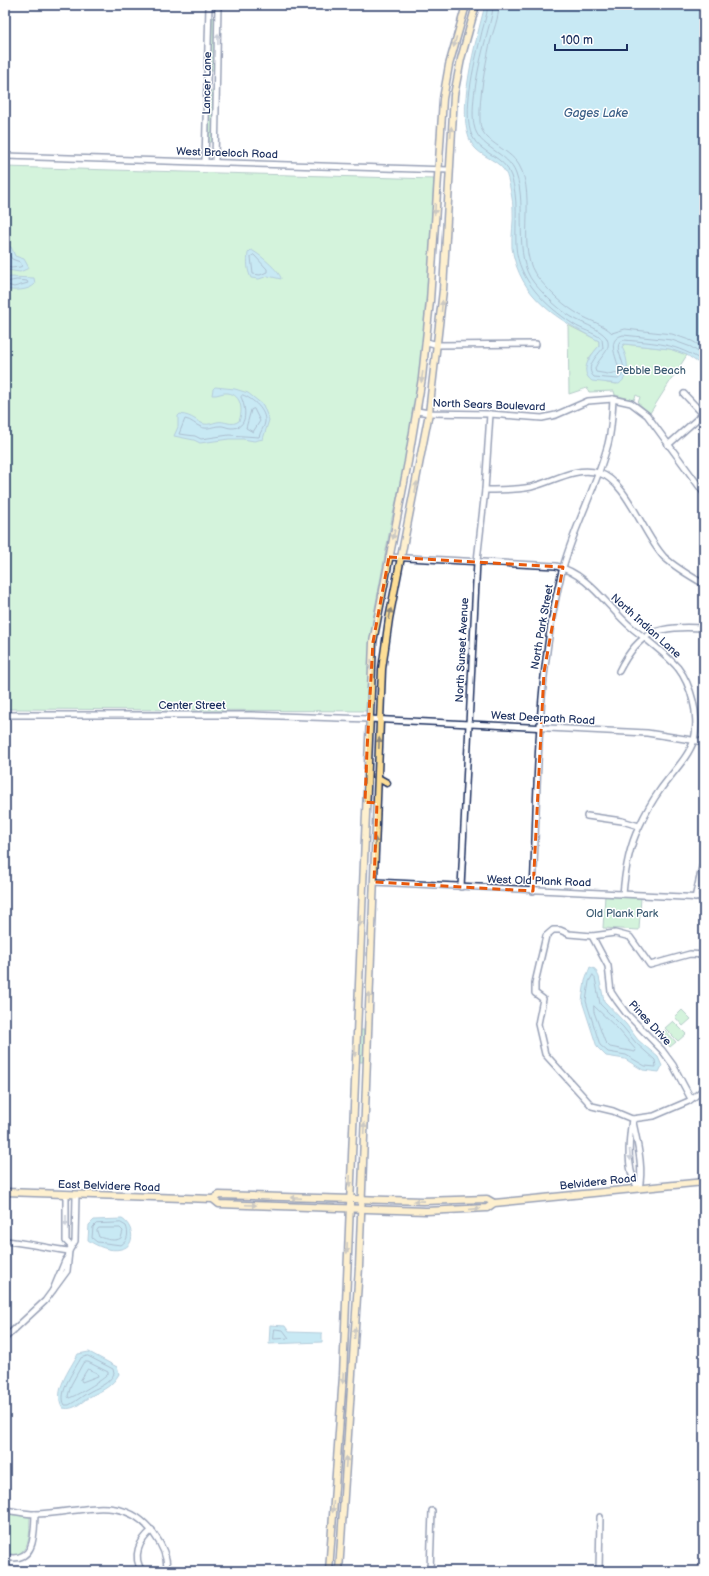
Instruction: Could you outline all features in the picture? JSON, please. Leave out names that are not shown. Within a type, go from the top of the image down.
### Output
[{"type":"main road","points":[[329,1571],[343,1376],[365,802],[373,642],[417,411],[427,342],[437,170],[443,99],[449,65],[466,5]]},
{"type":"main road","points":[[339,1571],[357,1303],[382,669],[400,558],[429,413],[438,345],[443,290],[454,95],[461,59],[476,5]]},
{"type":"main road","points":[[377,787],[387,783],[378,778]]},
{"type":"main road","points":[[365,802],[377,803]]},
{"type":"main road","name":"Belvidere Road","points":[[349,1209],[459,1210],[487,1208],[494,1203],[704,1182]]},
{"type":"main road","name":"East Belvidere Road","points":[[5,1192],[213,1199],[219,1195],[349,1200]]},
{"type":"main road","name":"East Belvidere Road","points":[[213,1199],[219,1204],[349,1209]]},
{"type":"main road","name":"Belvidere Road","points":[[349,1200],[434,1202],[487,1199],[494,1203]]},
{"type":"street","name":"Lancer Lane","points":[[206,162],[209,5]]},
{"type":"street","name":"Lancer Lane","points":[[215,162],[218,5]]},
{"type":"street","name":"West Braeloch Road","points":[[5,156],[449,170]]},
{"type":"street","points":[[427,342],[438,345],[536,344]]},
{"type":"street","points":[[668,445],[703,413],[684,394]]},
{"type":"street","name":"North Sears Boulevard","points":[[417,411],[429,413],[548,417],[588,401],[613,399],[631,403],[643,410],[704,493]]},
{"type":"street","name":"North Park Street","points":[[533,891],[540,728],[548,642],[563,567],[599,473],[611,433],[613,399]]},
{"type":"street","name":"North Sunset Avenue","points":[[461,887],[477,561],[485,490],[490,414]]},
{"type":"street","points":[[485,490],[519,489],[531,487],[572,473],[599,473],[613,482],[622,493],[648,537],[663,556],[678,569],[704,584]]},
{"type":"street","name":"North Indian Lane","points":[[389,557],[563,567],[584,579],[623,620],[660,649],[679,669],[695,706],[696,720],[694,740],[680,764],[655,797],[639,826],[629,854],[623,894]]},
{"type":"street","points":[[619,671],[633,647],[644,636],[665,629],[683,627],[704,628]]},
{"type":"street","name":"Center Street","points":[[5,715],[250,715],[380,719]]},
{"type":"street","name":"West Deerpath Road","points":[[380,719],[469,725],[647,733],[704,742]]},
{"type":"street","points":[[587,816],[622,821],[639,826]]},
{"type":"street","points":[[695,898],[704,859]]},
{"type":"street","name":"West Old Plank Road","points":[[374,882],[533,891],[704,898]]},
{"type":"street","points":[[704,956],[690,954],[650,965],[630,937],[615,933],[592,936],[569,934],[560,930],[553,930],[546,936],[535,983],[535,993],[543,999],[538,1024],[546,1054],[592,1106],[613,1111],[632,1119],[654,1116],[691,1099],[704,1089]]},
{"type":"street","name":"Pines Drive","points":[[592,936],[608,966],[611,992],[617,1002],[662,1050],[673,1065],[691,1099]]},
{"type":"street","points":[[632,1119],[629,1143],[633,1181],[639,1188]]},
{"type":"street","points":[[632,1119],[639,1158],[641,1180],[639,1188]]},
{"type":"street","points":[[66,1194],[66,1240],[69,1251]]},
{"type":"street","points":[[5,1338],[45,1301],[52,1291],[69,1251],[75,1241],[76,1195]]},
{"type":"street","points":[[5,1241],[27,1243],[50,1249],[69,1251]]},
{"type":"street","points":[[5,1510],[35,1514],[115,1507],[135,1516],[152,1530],[163,1548],[167,1571]]},
{"type":"street","points":[[430,1571],[432,1511]]},
{"type":"street","points":[[5,1557],[18,1558],[29,1550],[34,1537],[35,1514]]},
{"type":"street","points":[[599,1571],[600,1517]]},
{"type":"street","points":[[142,1571],[138,1563],[139,1546],[141,1541],[152,1530]]},
{"type":"highlighted area","points":[[389,557],[563,567],[544,672],[533,891],[374,882],[377,803],[365,802],[367,750],[373,642]]},
{"type":"green space","points":[[212,17],[215,18],[214,70],[211,70]]},
{"type":"green space","points":[[210,91],[213,91],[212,142],[209,142]]},
{"type":"green space","points":[[5,167],[434,179],[426,347],[416,419],[392,518],[373,619],[369,711],[5,709]]},
{"type":"green space","name":"Pebble Beach","points":[[568,325],[599,341],[599,346],[589,358],[586,370],[607,383],[617,384],[628,373],[622,347],[624,344],[670,349],[687,355],[650,413],[638,403],[640,397],[636,395],[634,400],[615,395],[614,391],[589,392],[587,388],[569,394]]},
{"type":"green space","name":"Old Plank Park","points":[[605,895],[641,897],[639,930],[603,928]]},
{"type":"green space","points":[[682,1010],[691,1019],[683,1026],[675,1017]]},
{"type":"green space","points":[[673,1021],[686,1034],[678,1041],[665,1028]]},
{"type":"green space","points":[[359,1030],[364,1030],[363,1062],[359,1062]]},
{"type":"green space","points":[[665,1030],[676,1042],[670,1047],[659,1035]]},
{"type":"green space","points":[[5,1514],[30,1516],[29,1538],[25,1547],[17,1555],[5,1553]]},
{"type":"water","name":"Gages Lake","points":[[485,5],[704,5],[704,367],[687,355],[670,349],[624,344],[622,347],[627,362],[627,372],[623,380],[619,384],[592,381],[586,373],[586,368],[587,363],[599,346],[599,341],[569,324],[543,305],[532,294],[523,281],[516,266],[512,248],[513,205],[508,179],[502,167],[476,149],[472,144],[467,131],[465,115],[466,96],[473,56]]},
{"type":"water","points":[[5,245],[11,247],[15,256],[24,259],[29,268],[20,272],[7,270],[5,267]]},
{"type":"water","points":[[251,250],[273,267],[281,279],[268,276],[259,279],[251,278],[247,263],[248,253]]},
{"type":"water","points":[[10,277],[34,278],[35,284],[25,289],[5,289],[5,281]]},
{"type":"water","points":[[215,387],[235,389],[248,393],[263,405],[269,420],[263,439],[254,441],[229,439],[200,443],[194,440],[174,436],[178,427],[178,416],[180,414],[206,424],[220,422],[236,423],[239,421],[241,408],[239,400],[233,394],[228,393],[212,395]]},
{"type":"water","points":[[590,967],[595,969],[599,977],[604,1001],[626,1024],[638,1040],[658,1057],[662,1066],[659,1072],[643,1070],[625,1059],[606,1056],[597,1047],[582,1001],[585,981]]},
{"type":"water","points":[[122,1219],[129,1226],[132,1235],[129,1244],[126,1247],[113,1250],[99,1246],[88,1240],[89,1225],[94,1220]]},
{"type":"water","points":[[270,1325],[285,1326],[289,1332],[322,1333],[322,1342],[269,1344]]},
{"type":"water","points":[[89,1352],[117,1367],[119,1374],[114,1382],[105,1389],[89,1397],[75,1407],[68,1409],[63,1408],[60,1402],[60,1395],[63,1381],[78,1354]]}]
